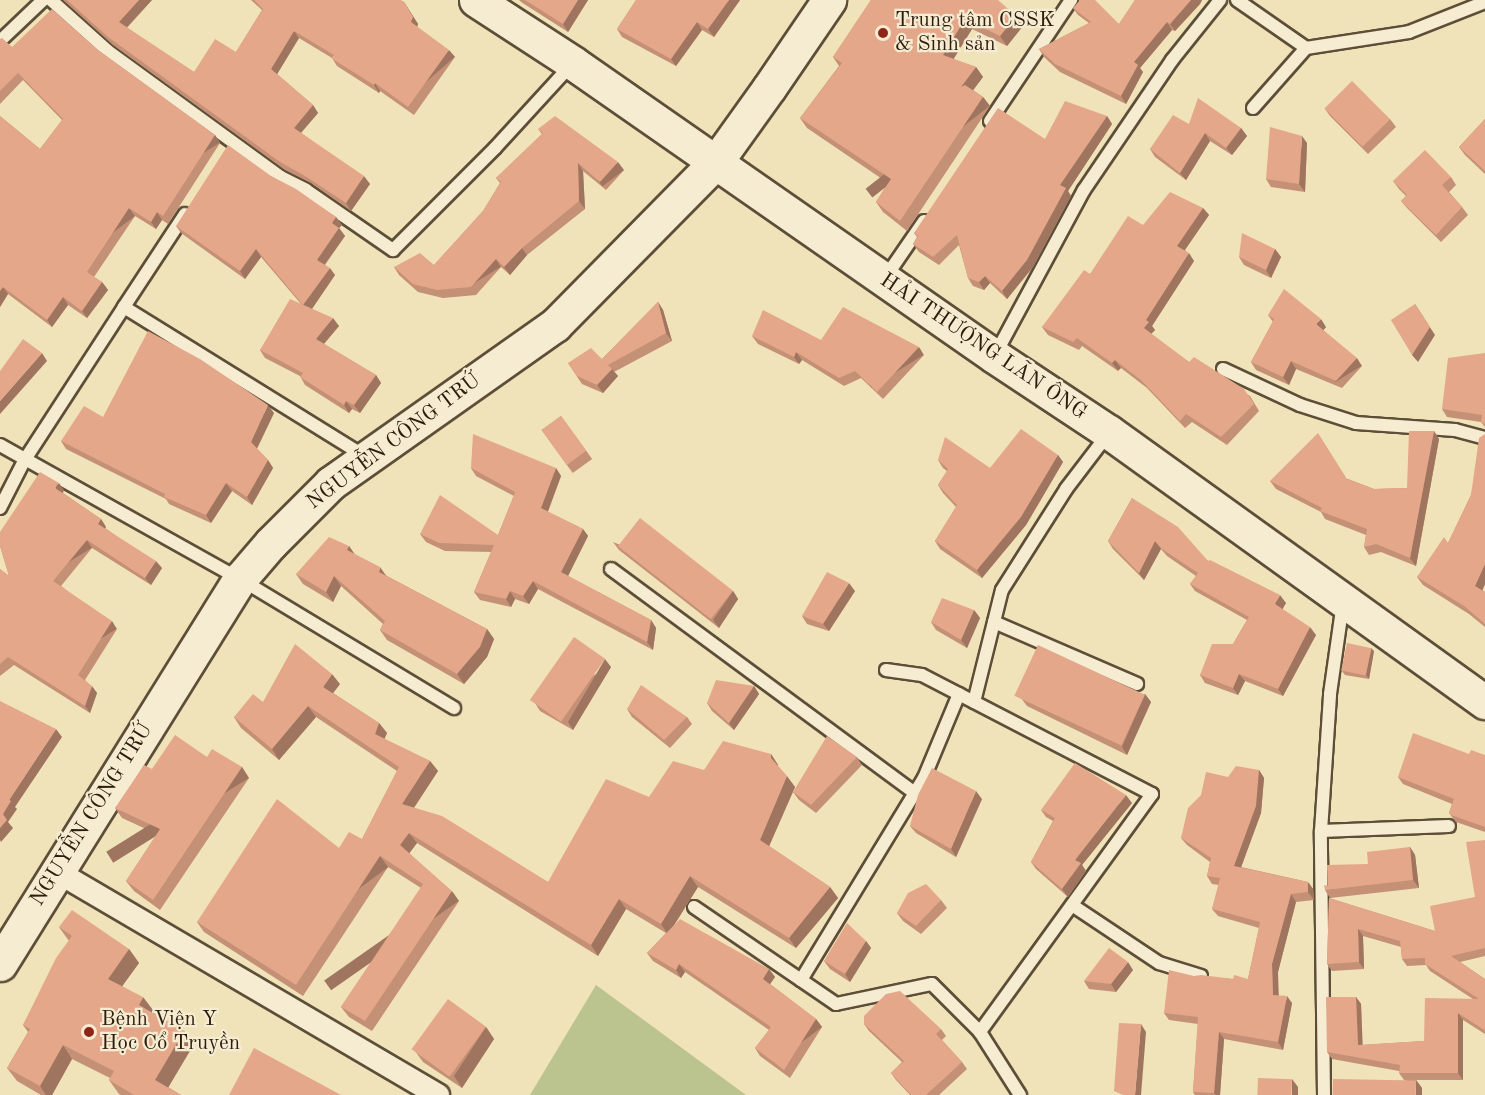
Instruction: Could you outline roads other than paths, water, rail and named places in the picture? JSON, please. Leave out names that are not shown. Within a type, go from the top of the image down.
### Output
[{"type":"main road","name":"HẢI THƯỢNG LÃN ÔNG","points":[[476,0],[573,63],[994,356],[1109,432],[1485,702]]},
{"type":"main road","name":"NGUYỄN CÔNG TRỨ","points":[[4,949],[56,871],[240,579],[299,513],[331,483],[555,325],[716,162],[770,88],[829,0]]},
{"type":"street","points":[[56,871],[438,1095]]},
{"type":"lane","points":[[0,41],[43,0]]},
{"type":"lane","points":[[51,0],[108,51],[229,145],[281,177],[306,189],[393,250],[495,148],[573,63]]},
{"type":"lane","points":[[984,130],[1071,0]]},
{"type":"lane","points":[[994,356],[1084,190],[1172,60],[1220,0]]},
{"type":"lane","points":[[1237,0],[1306,48]]},
{"type":"lane","points":[[1253,108],[1306,48],[1409,33],[1485,2]]},
{"type":"lane","points":[[0,508],[24,461],[191,204]]},
{"type":"lane","points":[[884,279],[931,210]]},
{"type":"lane","points":[[124,307],[367,457]]},
{"type":"lane","points":[[1223,369],[1300,405],[1356,423],[1455,430],[1485,438]]},
{"type":"lane","points":[[974,702],[1002,590],[1066,489],[1109,432]]},
{"type":"lane","points":[[0,445],[24,461],[240,579],[454,708]]},
{"type":"lane","points":[[611,569],[915,793]]},
{"type":"lane","points":[[1324,1095],[1321,831],[1330,694],[1344,599]]},
{"type":"lane","points":[[994,622],[1137,684]]},
{"type":"lane","points":[[886,669],[922,675],[1152,794],[980,1032]]},
{"type":"lane","points":[[801,980],[915,793],[959,694]]},
{"type":"lane","points":[[1321,831],[1449,826]]},
{"type":"lane","points":[[1072,905],[1159,963],[1201,976]]},
{"type":"lane","points":[[694,907],[836,1004],[932,984],[980,1032],[1020,1095]]},
{"type":"place","name":"Trung tâm CSSK & Sinh sản","points":[[883,33]]},
{"type":"place","name":"Bệnh Viện Y Học Cổ Truyền","points":[[89,1032]]}]
